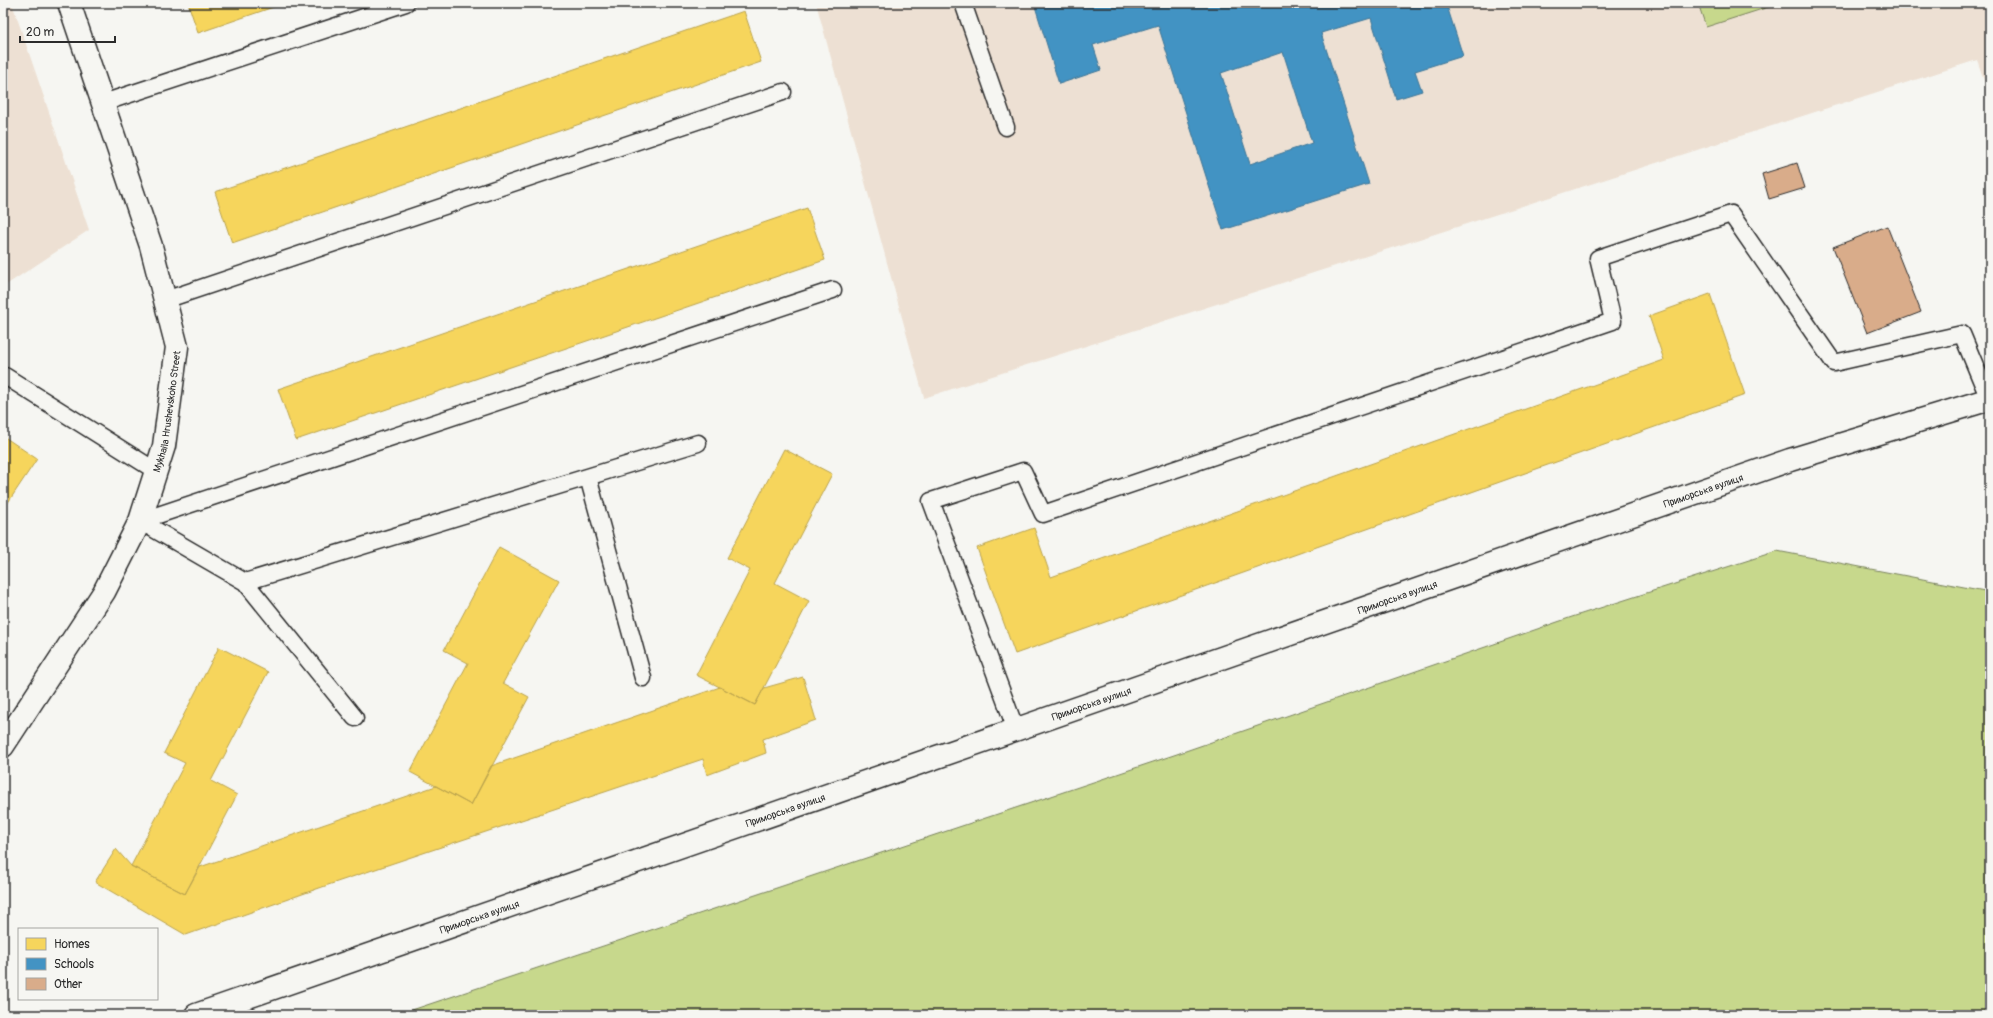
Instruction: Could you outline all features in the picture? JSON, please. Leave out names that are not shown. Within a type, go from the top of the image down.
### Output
[{"type":"street","name":"Mykhaila Hrushevskoho Street","points":[[3,746],[104,592],[140,521],[164,446],[177,347],[151,246],[69,3]]},
{"type":"street","name":"Приморська вулиця","points":[[196,1015],[1790,460],[1990,399]]},
{"type":"lane","points":[[103,103],[406,3]]},
{"type":"lane","points":[[963,3],[1006,127]]},
{"type":"lane","points":[[165,300],[783,92]]},
{"type":"lane","points":[[1016,730],[931,501],[1023,471],[1043,514],[1612,321],[1598,258],[1731,214],[1834,363],[1962,334],[1990,399]]},
{"type":"lane","points":[[140,521],[833,290]]},
{"type":"lane","points":[[3,377],[5,376],[156,471]]},
{"type":"lane","points":[[245,582],[698,443]]},
{"type":"lane","points":[[588,477],[643,678]]},
{"type":"lane","points":[[140,521],[245,582],[355,718]]},
{"type":"shaded area","points":[[3,3],[12,3],[89,230],[3,287]]},
{"type":"shaded area","points":[[816,3],[1990,3],[1990,97],[1977,60],[924,398]]},
{"type":"green space","points":[[1698,3],[1781,3],[1706,27]]},
{"type":"green space","points":[[1777,551],[1990,592],[1990,1015],[397,1015],[1174,755],[1572,617]]},
{"type":"building: Homes","points":[[188,3],[285,3],[198,33]]},
{"type":"building: Homes","points":[[744,11],[761,62],[232,243],[215,192]]},
{"type":"building: Homes","points":[[807,208],[825,260],[296,440],[278,389]]},
{"type":"building: Homes","points":[[1710,294],[1745,395],[1015,654],[977,548],[1034,528],[1051,577],[1664,360],[1649,316]]},
{"type":"building: Homes","points":[[3,436],[37,459],[3,510]]},
{"type":"building: Homes","points":[[784,449],[832,474],[775,583],[809,601],[755,705],[696,675],[750,570],[727,558]]},
{"type":"building: Homes","points":[[499,547],[559,580],[503,683],[529,697],[471,805],[410,772],[468,663],[444,650]]},
{"type":"building: Homes","points":[[219,647],[268,672],[211,781],[237,795],[185,894],[131,866],[185,763],[164,753]]},
{"type":"building: Homes","points":[[803,677],[816,720],[763,739],[766,753],[707,775],[703,759],[328,885],[186,935],[95,882],[116,849],[131,866],[185,894],[200,867],[436,786],[471,805],[491,766],[720,687],[755,705],[764,688]]},
{"type":"building: Schools","points":[[1034,3],[1446,3],[1463,56],[1415,71],[1422,91],[1396,99],[1371,18],[1321,33],[1369,184],[1223,230],[1158,25],[1093,45],[1101,70],[1059,84]],"holes":[[[1283,52],[1312,143],[1250,164],[1221,73]]]},
{"type":"building: Other","points":[[1797,163],[1805,188],[1769,199],[1762,174]]},
{"type":"building: Other","points":[[1887,226],[1921,312],[1867,333],[1833,247]]}]
